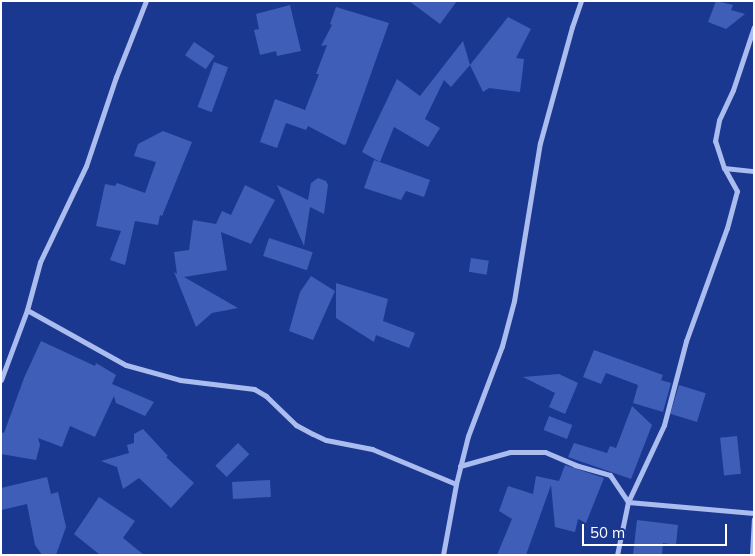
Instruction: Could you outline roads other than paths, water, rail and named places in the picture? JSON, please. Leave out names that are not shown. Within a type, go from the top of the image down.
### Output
[{"type":"street","points":[[1,380],[27,310],[40,262],[86,166],[116,77],[146,1]]},
{"type":"street","points":[[443,555],[456,484],[468,436],[502,346],[514,301],[540,143],[581,1]]},
{"type":"street","points":[[617,555],[628,502],[664,425],[686,341],[727,228],[737,191],[724,168],[715,141],[719,120],[733,90],[754,27]]},
{"type":"street","points":[[724,168],[754,171]]},
{"type":"street","points":[[27,310],[126,365],[180,380],[254,389],[266,396],[296,425],[313,434],[326,440],[372,449],[456,484]]},
{"type":"street","points":[[460,466],[510,452],[545,452],[575,465],[610,475],[628,502]]},
{"type":"street","points":[[628,502],[754,513]]},
{"type":"street","points":[[752,555],[754,519]]}]
